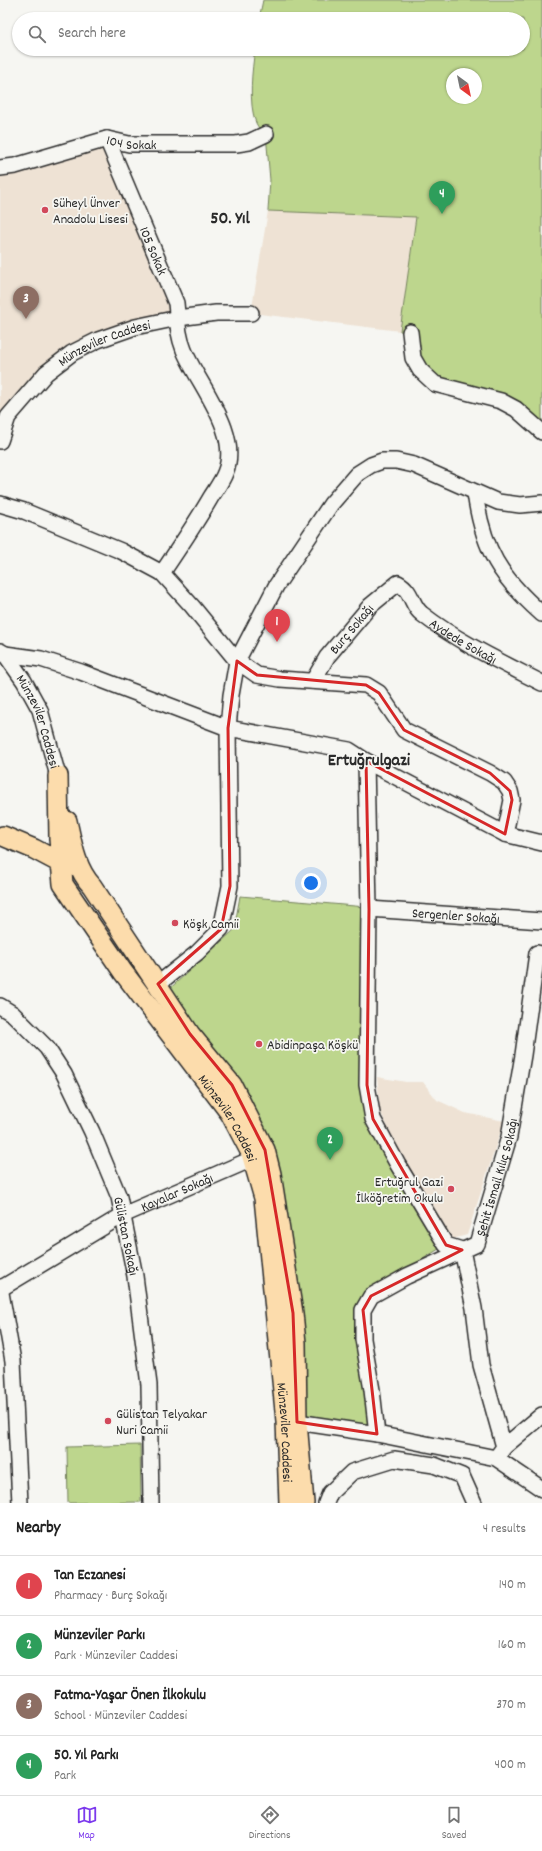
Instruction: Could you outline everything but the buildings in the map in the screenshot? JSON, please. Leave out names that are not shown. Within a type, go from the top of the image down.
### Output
[{"type":"main road","name":"Münzeviler Caddesi","points":[[58,776],[59,839],[63,884],[123,972],[230,1114],[252,1159],[264,1198],[286,1421],[289,1503]]},
{"type":"main road","name":"Münzeviler Caddesi","points":[[58,776],[73,847],[84,878],[92,886],[190,1034],[232,1085],[265,1150],[271,1174],[293,1313],[296,1343],[297,1422],[304,1503]]},
{"type":"main road","points":[[1,836],[61,861],[84,878]]},
{"type":"main road","points":[[1,836],[63,884],[84,878]]},
{"type":"main road","points":[[34,849],[51,846],[59,839]]},
{"type":"street","name":"104 Sokak","points":[[0,168],[107,139],[129,144],[236,144],[248,142],[266,134]]},
{"type":"street","name":"105 Sokak","points":[[107,139],[176,303],[178,318],[177,331],[185,351],[220,417],[227,436],[228,451],[226,472],[204,510],[162,573]]},
{"type":"street","name":"Münzeviler Caddesi","points":[[0,442],[3,421],[46,373],[72,353],[98,340],[134,327],[178,318],[216,313],[250,313]]},
{"type":"street","points":[[410,332],[413,358],[420,370],[435,384],[501,401],[516,409],[542,432]]},
{"type":"street","points":[[158,984],[197,953],[221,929],[230,886],[228,728],[231,695],[237,661],[276,586],[331,504],[358,474],[371,465],[382,461],[396,461],[414,465],[498,502],[520,505],[542,503]]},
{"type":"street","points":[[475,493],[479,519],[496,563],[508,581],[542,614]]},
{"type":"street","points":[[0,504],[122,551],[162,573],[192,606],[237,661],[258,675],[280,679],[366,685],[379,693],[404,730],[490,773],[504,782],[510,791],[512,800],[505,834]]},
{"type":"street","name":"Burç Sokağı","points":[[312,681],[327,658],[370,606],[398,583]]},
{"type":"street","name":"Aydede Sokağı","points":[[398,583],[406,587],[420,613],[458,639],[542,683]]},
{"type":"street","name":"Münzeviler Caddesi","points":[[3,652],[24,681],[40,710],[58,776]]},
{"type":"street","points":[[3,652],[41,659],[81,672],[228,728],[349,750],[366,761],[505,834],[542,843]]},
{"type":"street","points":[[366,761],[369,909],[367,1085],[373,1119],[398,1165],[446,1245],[462,1250],[474,1308],[481,1365],[500,1453]]},
{"type":"street","name":"Sergenler Sokağı","points":[[369,909],[542,921]]},
{"type":"street","name":"Şehit İsmail Kılıç Sokağı","points":[[377,1434],[372,1390],[363,1339],[362,1310],[371,1296],[407,1276],[477,1244],[509,1137],[523,1055],[537,953],[542,954]]},
{"type":"street","name":"Gülistan Sokağı","points":[[0,1006],[13,1014],[47,1048],[64,1074],[92,1132],[119,1197],[135,1276],[150,1385],[151,1503]]},
{"type":"street","name":"Kayalar Sokağı","points":[[0,1288],[123,1215],[252,1159]]},
{"type":"street","points":[[0,1288],[13,1361],[20,1503]]},
{"type":"street","points":[[500,1453],[542,1416]]},
{"type":"street","points":[[297,1422],[500,1453],[542,1489]]},
{"type":"street","points":[[326,1503],[330,1493],[352,1472],[394,1459],[434,1465],[462,1476],[474,1503]]},
{"type":"highlighted area","points":[[237,661],[257,675],[366,685],[379,693],[404,730],[490,773],[510,791],[512,800],[505,834],[366,761],[369,909],[367,1085],[373,1119],[446,1245],[462,1250],[371,1296],[363,1310],[377,1434],[297,1422],[293,1313],[265,1150],[232,1085],[190,1034],[158,984],[221,929],[230,886],[228,728]]},
{"type":"shaded area","points":[[107,139],[178,318],[72,353],[8,417],[0,413],[0,168]]},
{"type":"shaded area","points":[[268,211],[416,217],[400,331],[251,313]]},
{"type":"shaded area","name":"Ertuğrul Gazi İlköğretim Okulu","points":[[377,1077],[406,1082],[423,1082],[437,1100],[465,1113],[504,1121],[467,1235],[449,1240],[395,1143],[380,1111]]},
{"type":"green space","points":[[263,0],[542,0],[542,427],[516,409],[420,370],[410,333],[400,331],[416,217],[268,211],[270,180],[266,134],[256,123],[251,97],[254,56],[530,56],[530,12],[260,12]]},
{"type":"green space","points":[[240,896],[366,907],[360,1035],[362,1096],[442,1247],[369,1293],[369,1428],[302,1417],[280,1201],[165,993],[234,930]]},
{"type":"green space","points":[[140,1445],[141,1502],[68,1503],[67,1447]]},
{"type":"place","name":"Süheyl Ünver Anadolu Lisesi","points":[[45,210]]},
{"type":"place","name":"50. Yıl Parkı","points":[[442,214]]},
{"type":"place","name":"Fatma-Yaşar Önen İlkokulu","points":[[26,319]]},
{"type":"place","name":"Tan Eczanesi","points":[[277,642]]},
{"type":"place","name":"Köşk Camii","points":[[175,923]]},
{"type":"place","name":"Abidinpaşa Köşkü","points":[[259,1044]]},
{"type":"place","name":"Münzeviler Parkı","points":[[330,1160]]},
{"type":"place","name":"Ertuğrul Gazi İlköğretim Okulu","points":[[451,1189]]},
{"type":"place","name":"Gülistan Telyakar Nuri Camii","points":[[108,1421]]},
{"type":"district","name":"50. Yıl","points":[[230,217]]},
{"type":"district","name":"Ertuğrulgazi","points":[[369,759]]}]
